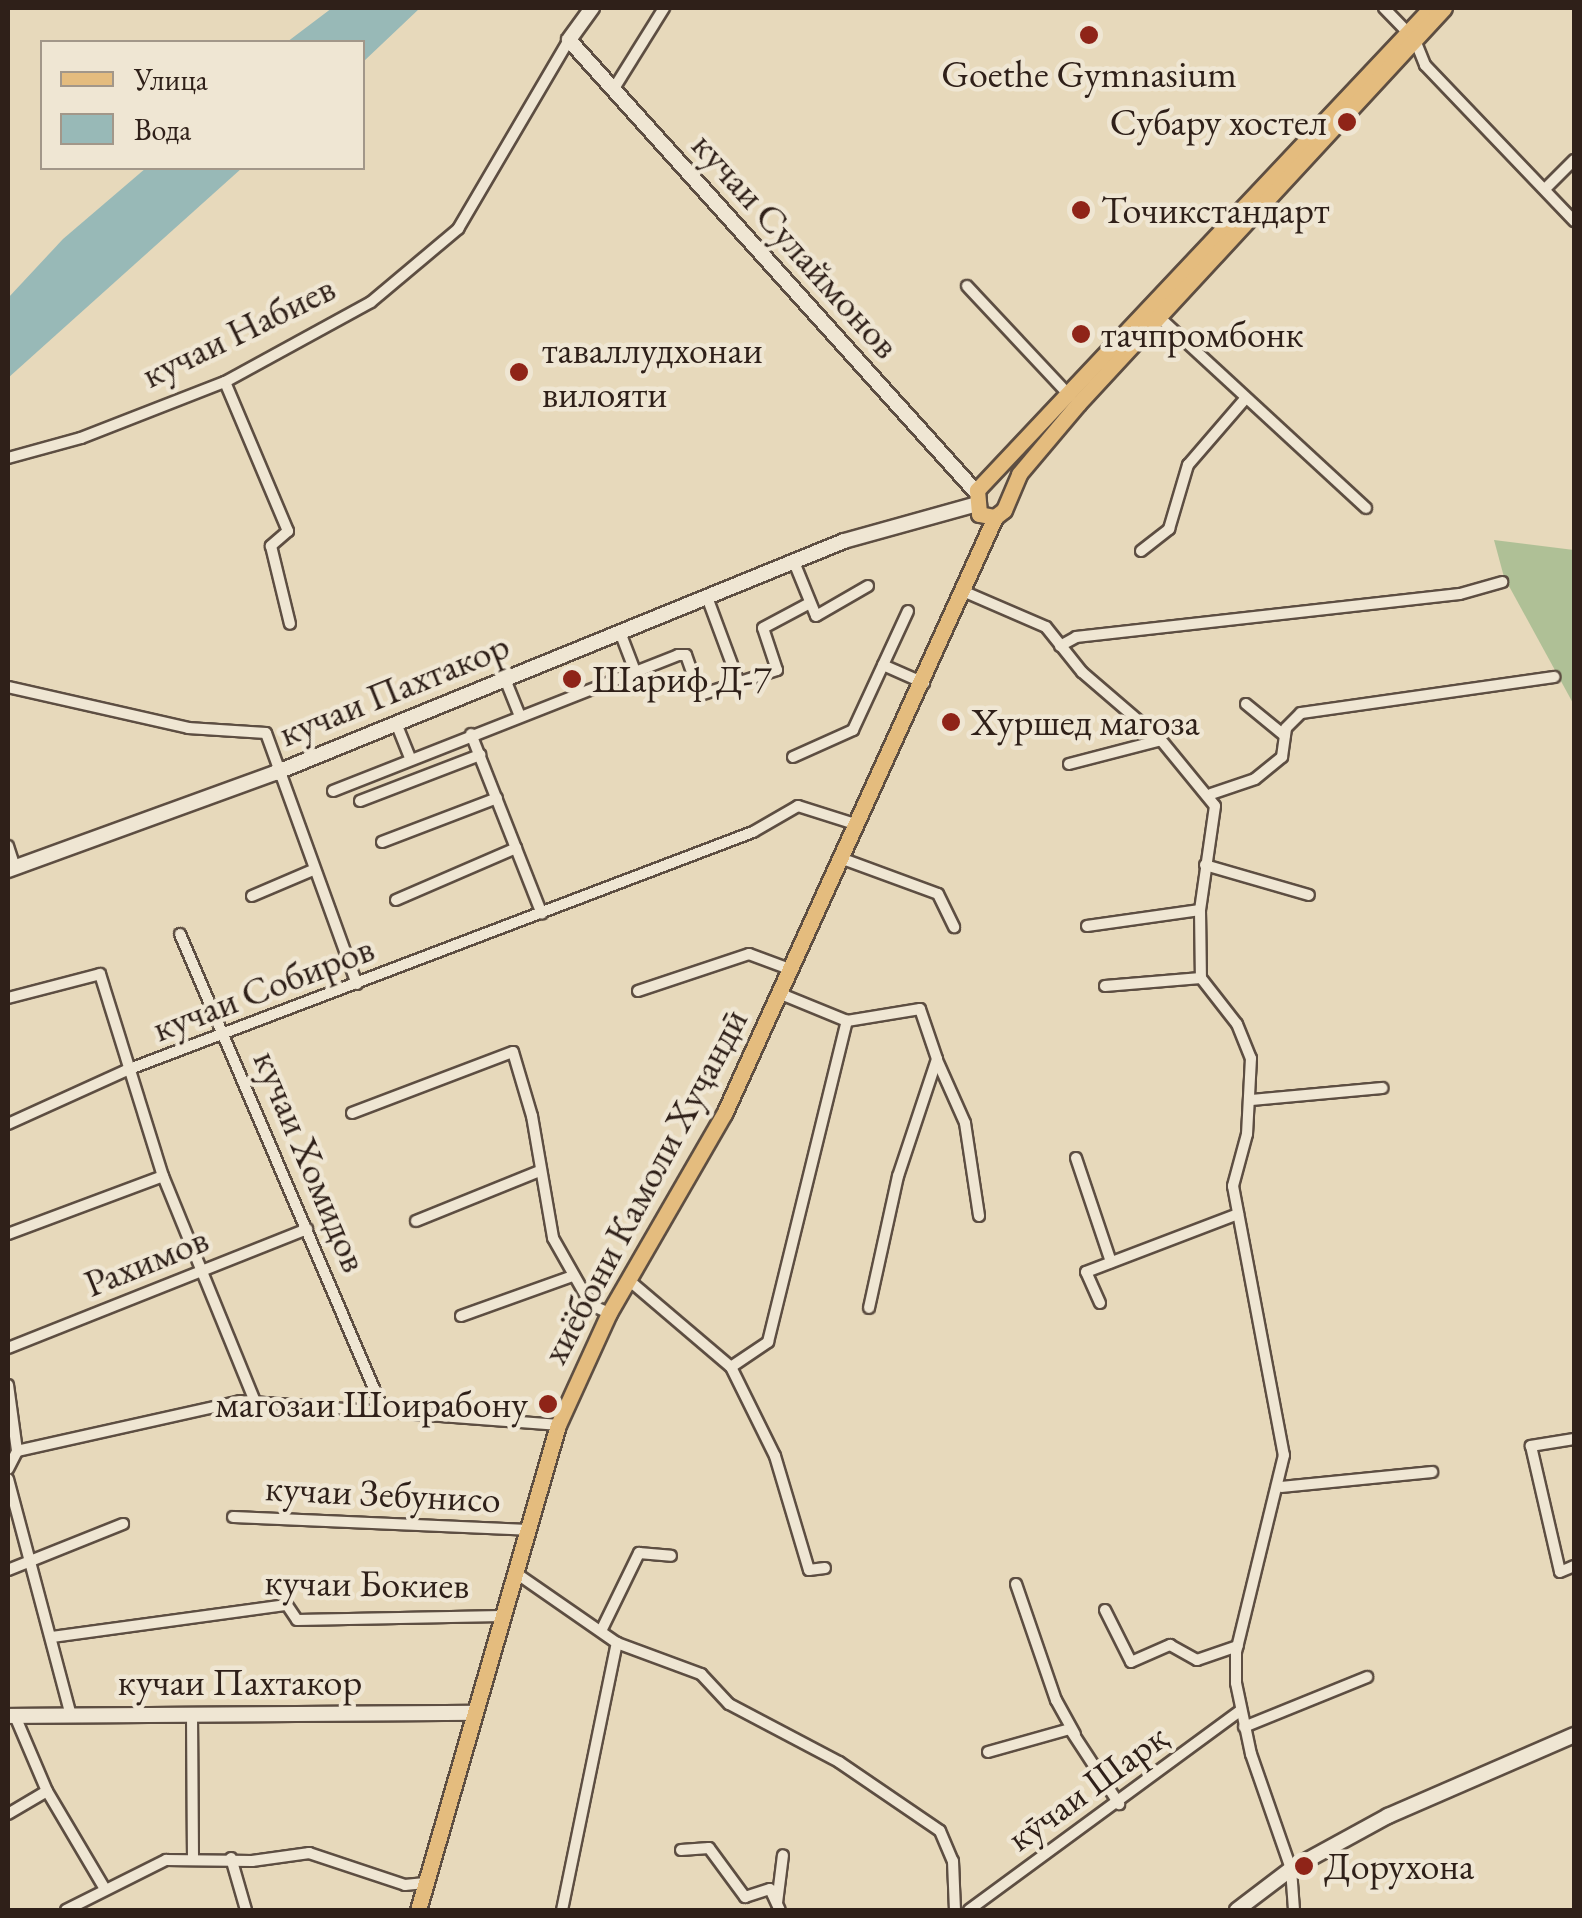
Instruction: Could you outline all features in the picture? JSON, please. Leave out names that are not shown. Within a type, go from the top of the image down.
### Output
[{"type":"main road","name":"кучаи Набиев","points":[[569,40],[592,8]]},
{"type":"main road","points":[[978,498],[1158,316],[1412,37],[1431,8]]},
{"type":"main road","points":[[1074,401],[1412,37],[1444,8]]},
{"type":"main road","name":"кучаи Сулаймонов","points":[[569,40],[978,498]]},
{"type":"main road","name":"хиёбони Камоли Хуҷандӣ","points":[[418,1910],[558,1425],[609,1313],[724,1114],[1019,474],[1074,401]]},
{"type":"main road","points":[[1002,489],[1001,511],[978,498],[1002,489]]},
{"type":"main road","points":[[978,498],[984,546]]},
{"type":"main road","name":"кучаи Пахтакор","points":[[12,868],[275,772],[794,562],[978,498]]},
{"type":"main road","name":"кучаи Пахтакор","points":[[11,1716],[474,1713]]},
{"type":"main road","points":[[1238,1910],[1291,1870],[1388,1816],[1574,1735]]},
{"type":"street","points":[[613,90],[664,8]]},
{"type":"street","points":[[1384,8],[1412,37],[1425,65],[1574,220]]},
{"type":"street","name":"кучаи Набиев","points":[[8,458],[81,438],[225,382],[310,340],[432,256],[458,228],[569,40]]},
{"type":"street","points":[[1545,189],[1574,160]]},
{"type":"street","points":[[966,286],[1074,401]]},
{"type":"street","points":[[1158,316],[1366,508]]},
{"type":"street","points":[[225,382],[288,531],[271,546],[290,624]]},
{"type":"street","points":[[1140,551],[1169,529],[1188,466],[1245,399]]},
{"type":"street","points":[[794,562],[808,604]]},
{"type":"street","points":[[1060,646],[1076,637],[1460,594],[1502,582]]},
{"type":"street","name":"кучаи Пахтакор","points":[[333,790],[635,671],[686,656],[700,696],[777,670],[762,628],[808,604],[824,616],[868,586]]},
{"type":"street","points":[[965,592],[1001,612],[1036,618],[1211,794],[1200,910],[1201,978],[1246,1039],[1251,1100],[1234,1172],[1238,1214],[1274,1378],[1284,1455],[1280,1487],[1238,1646],[1240,1710],[1291,1870],[1294,1910]]},
{"type":"street","points":[[706,597],[739,683]]},
{"type":"street","points":[[793,757],[853,730],[908,610]]},
{"type":"street","points":[[620,632],[635,671]]},
{"type":"street","points":[[883,665],[925,684]]},
{"type":"street","points":[[1211,794],[1255,779],[1282,757],[1285,736],[1301,713],[1554,677]]},
{"type":"street","points":[[506,679],[520,716]]},
{"type":"street","points":[[8,687],[188,728],[266,733],[275,772],[357,984]]},
{"type":"street","points":[[1246,704],[1285,736]]},
{"type":"street","points":[[396,724],[410,757]]},
{"type":"street","points":[[472,734],[542,914]]},
{"type":"street","points":[[1069,764],[1161,740]]},
{"type":"street","points":[[360,801],[480,755]]},
{"type":"street","points":[[382,842],[496,798]]},
{"type":"street","name":"кучаи Собиров","points":[[8,1124],[127,1070],[753,832],[798,806],[858,826]]},
{"type":"street","name":"кучаи Пахтакор","points":[[8,846],[12,868]]},
{"type":"street","name":"кучаи Собиров","points":[[396,900],[516,848]]},
{"type":"street","points":[[844,859],[938,894],[954,927]]},
{"type":"street","points":[[1205,865],[1309,895]]},
{"type":"street","points":[[252,896],[312,870]]},
{"type":"street","points":[[1087,926],[1200,910]]},
{"type":"street","name":"кучаи Хомидов","points":[[180,934],[384,1412]]},
{"type":"street","points":[[638,991],[750,954],[792,970]]},
{"type":"street","points":[[8,998],[100,974],[163,1176],[255,1402]]},
{"type":"street","points":[[1105,986],[1201,978]]},
{"type":"street","points":[[781,994],[847,1021],[920,1009],[965,1123],[979,1216]]},
{"type":"street","points":[[731,1367],[768,1342],[847,1021]]},
{"type":"street","points":[[352,1113],[513,1052],[553,1238],[591,1305],[609,1313]]},
{"type":"street","points":[[869,1308],[898,1176],[937,1059]]},
{"type":"street","points":[[1251,1100],[1382,1088]]},
{"type":"street","points":[[1076,1158],[1112,1262]]},
{"type":"street","points":[[416,1222],[540,1171]]},
{"type":"street","points":[[8,1234],[163,1176]]},
{"type":"street","points":[[1100,1303],[1086,1272],[1238,1214]]},
{"type":"street","name":"Рахимов","points":[[8,1348],[307,1230]]},
{"type":"street","points":[[461,1316],[573,1276]]},
{"type":"street","points":[[630,1282],[731,1367],[775,1456],[808,1570],[825,1568]]},
{"type":"street","points":[[8,1386],[17,1451],[8,1469]]},
{"type":"street","points":[[17,1451],[255,1402],[558,1425]]},
{"type":"street","points":[[1574,1439],[1531,1446],[1560,1572],[1574,1566]]},
{"type":"street","points":[[1280,1487],[1432,1472]]},
{"type":"street","points":[[8,1479],[71,1716]]},
{"type":"street","name":"кучаи Зебунисо","points":[[233,1517],[529,1530]]},
{"type":"street","points":[[8,1570],[123,1524]]},
{"type":"street","points":[[600,1631],[639,1553],[671,1556]]},
{"type":"street","points":[[516,1573],[617,1644],[700,1674],[729,1704],[839,1762],[940,1831],[953,1860],[955,1910]]},
{"type":"street","points":[[1016,1584],[1056,1700],[1119,1804]]},
{"type":"street","name":"кучаи Бокиев","points":[[52,1637],[287,1605],[297,1620],[502,1616]]},
{"type":"street","points":[[1105,1610],[1131,1662],[1170,1645],[1197,1660],[1238,1646]]},
{"type":"street","points":[[562,1910],[617,1644]]},
{"type":"street","points":[[1244,1727],[1367,1677]]},
{"type":"street","name":"кӯчаи Шарқ","points":[[968,1910],[1119,1804],[1240,1710]]},
{"type":"street","points":[[192,1715],[193,1860]]},
{"type":"street","points":[[11,1716],[47,1792],[105,1889]]},
{"type":"street","points":[[988,1752],[1058,1729],[1076,1734]]},
{"type":"street","points":[[8,1814],[47,1792]]},
{"type":"street","points":[[682,1850],[709,1848],[745,1897],[770,1889],[778,1907]]},
{"type":"street","points":[[66,1910],[166,1860],[309,1853],[405,1885],[426,1883]]},
{"type":"street","points":[[778,1907],[783,1855]]},
{"type":"street","points":[[231,1858],[246,1910]]},
{"type":"green space","points":[[1494,540],[1574,550],[1574,705],[1504,577]]},
{"type":"water","points":[[332,8],[420,8],[365,60],[365,40],[290,40]]},
{"type":"water","points":[[144,170],[240,170],[8,378],[8,298],[63,239]]},
{"type":"place","name":"Goethe Gymnasium","points":[[1089,35]]},
{"type":"place","name":"Субару хостел","points":[[1347,122]]},
{"type":"place","name":"Точикстандарт","points":[[1081,210]]},
{"type":"place","name":"тачпромбонк","points":[[1081,334]]},
{"type":"place","name":"таваллудхонаи вилояти","points":[[519,372]]},
{"type":"place","name":"Шариф Д-7","points":[[572,679]]},
{"type":"place","name":"Хуршед магоза","points":[[951,722]]},
{"type":"place","name":"магозаи Шоирабону","points":[[548,1404]]},
{"type":"place","name":"Дорухона","points":[[1304,1866]]}]
